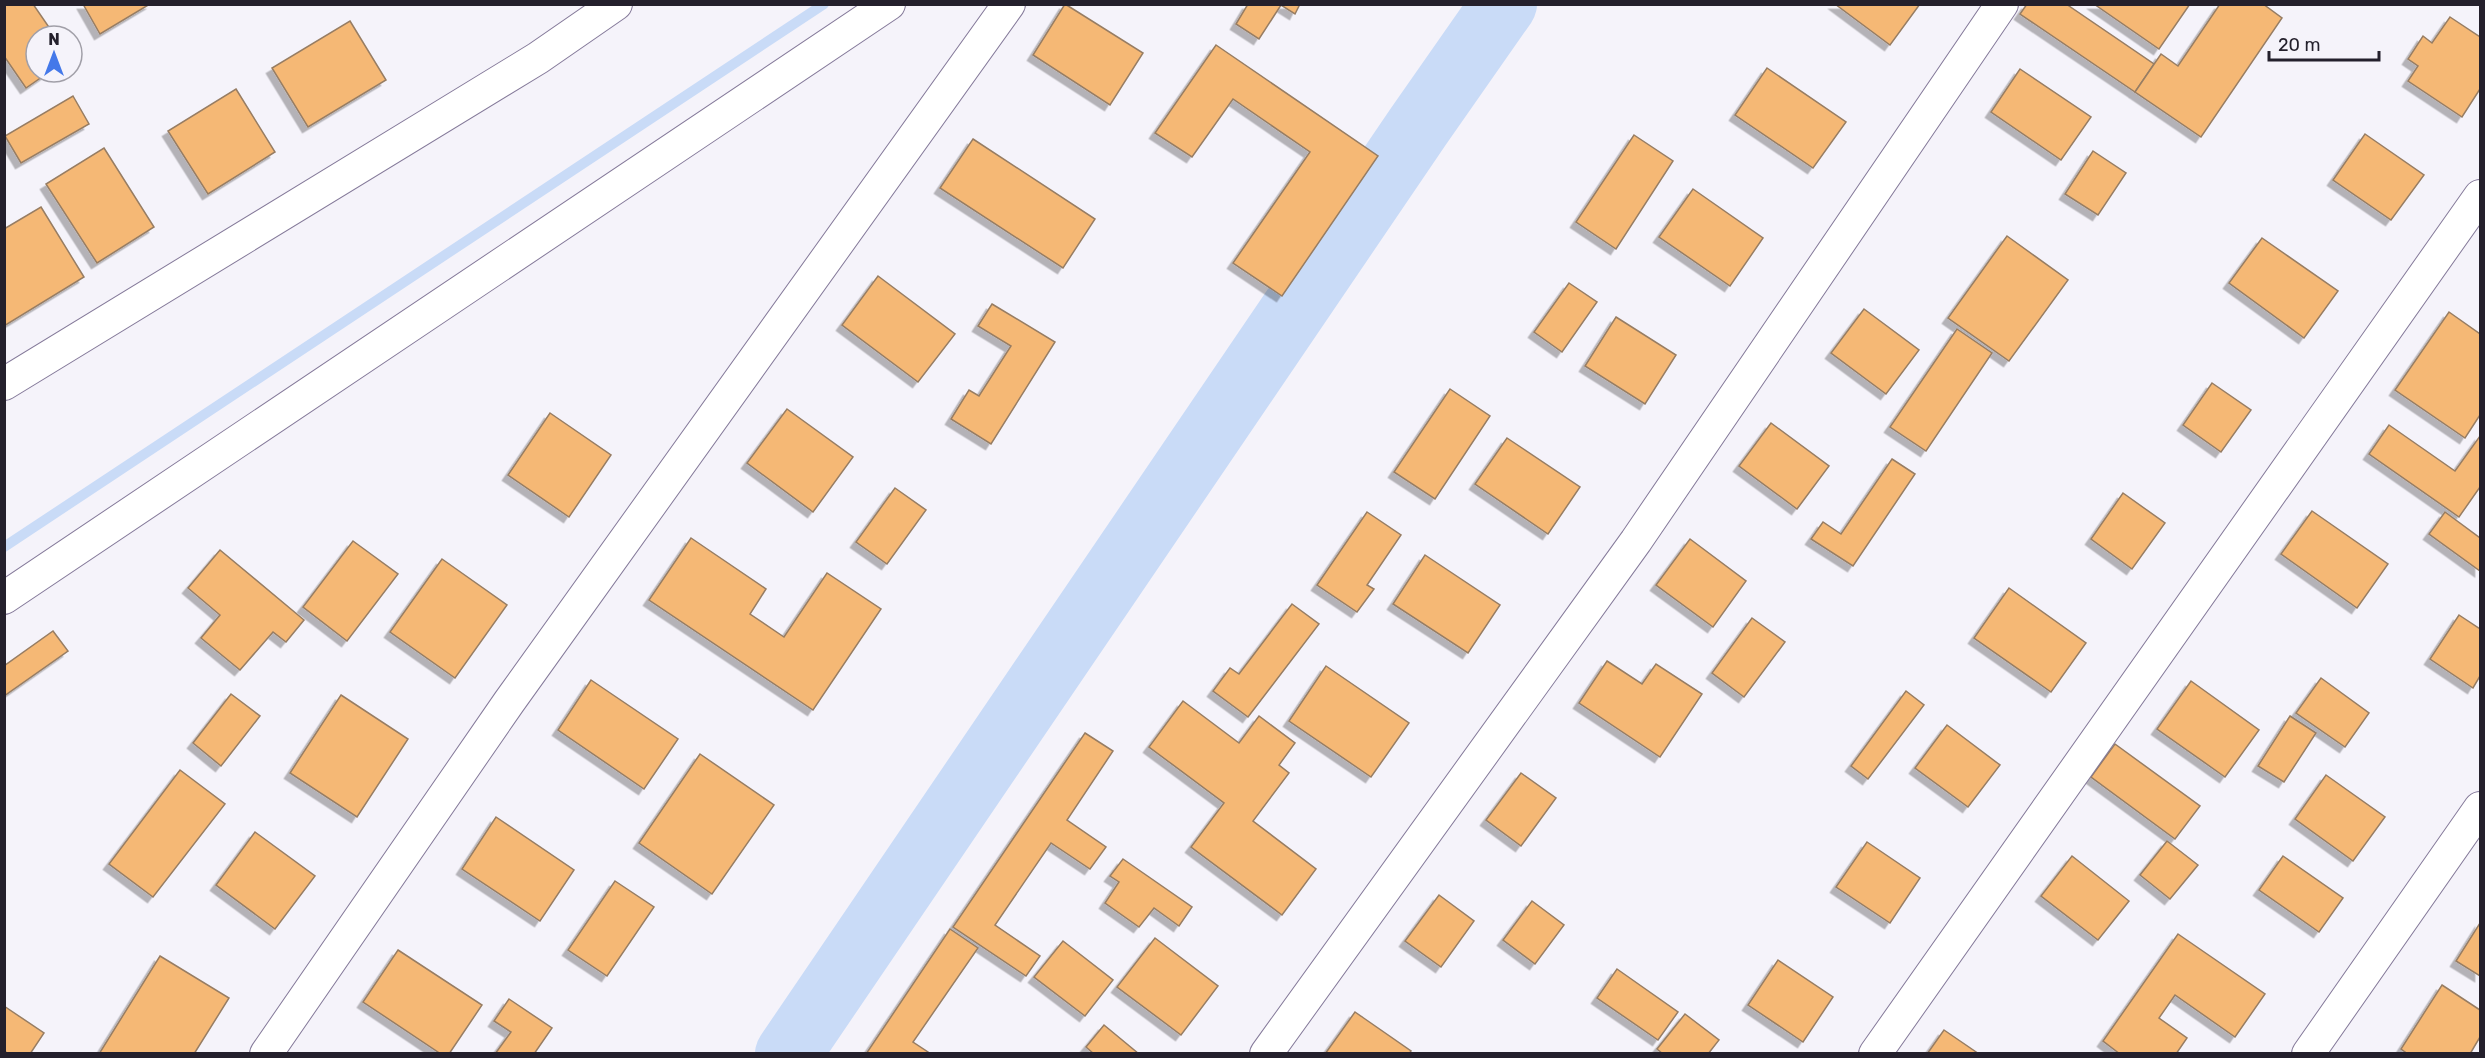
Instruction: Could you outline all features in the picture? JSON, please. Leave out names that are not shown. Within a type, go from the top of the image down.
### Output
[{"type":"street","points":[[4,384],[538,58],[616,4]]},
{"type":"street","points":[[4,598],[889,4]]},
{"type":"street","points":[[266,1053],[509,702],[1009,4]]},
{"type":"street","points":[[1266,1053],[1636,541],[2002,4]]},
{"type":"street","points":[[1875,1053],[2481,196]]},
{"type":"street","points":[[2308,1053],[2481,808]]},
{"type":"building","points":[[4,4],[33,4],[47,24],[24,24],[24,84],[32,84],[26,88],[4,56]]},
{"type":"building","points":[[83,4],[150,4],[100,34]]},
{"type":"building","points":[[1065,4],[1143,53],[1110,105],[1033,55]]},
{"type":"building","points":[[1248,4],[1300,4],[1295,14],[1281,5],[1259,39],[1236,24]]},
{"type":"building","points":[[1835,4],[1920,4],[1890,45]]},
{"type":"building","points":[[2027,4],[2066,4],[2154,64],[2135,92],[2020,14]]},
{"type":"building","points":[[2094,4],[2190,4],[2159,49]]},
{"type":"building","points":[[2220,4],[2263,4],[2282,18],[2201,137],[2135,92],[2161,54],[2178,66]]},
{"type":"building","points":[[2450,17],[2480,37],[2480,89],[2462,117],[2408,81],[2418,66],[2408,59],[2423,36],[2432,43]]},
{"type":"building","points":[[350,21],[386,80],[308,127],[272,68]]},
{"type":"building","points":[[1216,45],[1378,156],[1282,296],[1233,263],[1310,152],[1233,99],[1192,157],[1155,133]]},
{"type":"building","points":[[1767,68],[1846,122],[1813,168],[1735,115]]},
{"type":"building","points":[[2020,69],[2091,117],[2061,160],[1991,112]]},
{"type":"building","points":[[236,89],[275,152],[208,194],[168,131]]},
{"type":"building","points":[[73,96],[89,124],[21,163],[5,136]]},
{"type":"building","points":[[2365,134],[2424,175],[2391,220],[2333,180]]},
{"type":"building","points":[[1634,135],[1673,161],[1616,249],[1576,222]]},
{"type":"building","points":[[973,139],[1095,219],[1063,268],[940,188]]},
{"type":"building","points":[[104,148],[154,227],[97,263],[46,184]]},
{"type":"building","points":[[2093,151],[2126,173],[2098,215],[2065,194]]},
{"type":"building","points":[[1693,189],[1763,238],[1730,286],[1659,237]]},
{"type":"building","points":[[41,207],[84,277],[4,326],[4,229]]},
{"type":"building","points":[[2007,236],[2068,280],[2009,361],[1948,318]]},
{"type":"building","points":[[2262,238],[2338,291],[2304,338],[2229,283]]},
{"type":"building","points":[[878,276],[955,334],[918,382],[842,325]]},
{"type":"building","points":[[1569,283],[1597,302],[1562,352],[1534,332]]},
{"type":"building","points":[[992,304],[1055,342],[991,444],[951,419],[969,390],[979,396],[1011,346],[978,326]]},
{"type":"building","points":[[1864,309],[1919,350],[1886,394],[1831,353]]},
{"type":"building","points":[[2449,312],[2480,334],[2480,415],[2465,438],[2395,390]]},
{"type":"building","points":[[1616,317],[1676,355],[1645,404],[1585,366]]},
{"type":"building","points":[[1957,329],[1992,353],[1926,451],[1890,427]]},
{"type":"building","points":[[2212,383],[2251,410],[2221,452],[2183,425]]},
{"type":"building","points":[[1450,389],[1490,416],[1435,499],[1394,472]]},
{"type":"building","points":[[787,409],[853,457],[813,512],[747,463]]},
{"type":"building","points":[[550,413],[611,455],[569,517],[508,475]]},
{"type":"building","points":[[1771,423],[1829,466],[1797,509],[1739,466]]},
{"type":"building","points":[[2389,425],[2455,471],[2480,436],[2480,487],[2459,517],[2369,454]]},
{"type":"building","points":[[1507,438],[1580,487],[1548,534],[1475,484]]},
{"type":"building","points":[[1892,459],[1915,474],[1853,566],[1811,539],[1823,522],[1841,534]]},
{"type":"building","points":[[895,488],[926,510],[887,564],[856,542]]},
{"type":"building","points":[[2123,493],[2165,523],[2132,569],[2091,539]]},
{"type":"building","points":[[2312,511],[2388,564],[2357,608],[2281,554]]},
{"type":"building","points":[[1367,512],[1401,535],[1367,585],[1374,589],[1357,612],[1317,585]]},
{"type":"building","points":[[2445,512],[2480,538],[2480,571],[2429,534]]},
{"type":"building","points":[[691,538],[766,589],[750,614],[784,637],[827,573],[881,609],[813,710],[649,600]]},
{"type":"building","points":[[1690,539],[1746,581],[1713,627],[1656,585]]},
{"type":"building","points":[[353,541],[398,574],[347,641],[303,607]]},
{"type":"building","points":[[220,550],[304,620],[286,642],[273,632],[240,670],[201,638],[220,615],[188,588]]},
{"type":"building","points":[[1425,555],[1500,605],[1468,653],[1393,604]]},
{"type":"building","points":[[442,559],[507,605],[455,678],[390,632]]},
{"type":"building","points":[[2009,588],[2086,643],[2051,692],[1974,638]]},
{"type":"building","points":[[1292,604],[1319,624],[1248,717],[1213,691],[1230,668],[1239,674]]},
{"type":"building","points":[[2459,615],[2480,629],[2480,676],[2473,688],[2430,659]]},
{"type":"building","points":[[1752,618],[1785,642],[1744,697],[1712,673]]},
{"type":"building","points":[[53,631],[68,651],[4,696],[4,666]]},
{"type":"building","points":[[1607,661],[1642,684],[1656,664],[1702,694],[1660,757],[1579,703]]},
{"type":"building","points":[[1326,666],[1409,723],[1371,777],[1289,721]]},
{"type":"building","points":[[2321,678],[2369,713],[2345,747],[2296,713]]},
{"type":"building","points":[[591,680],[678,739],[644,789],[558,730]]},
{"type":"building","points":[[2191,681],[2259,730],[2225,777],[2157,729]]},
{"type":"building","points":[[1906,691],[1924,705],[1868,779],[1851,766]]},
{"type":"building","points":[[231,694],[260,716],[221,766],[193,743]]},
{"type":"building","points":[[341,695],[408,739],[357,817],[290,773]]},
{"type":"building","points":[[1183,701],[1239,743],[1259,716],[1295,743],[1279,765],[1289,773],[1253,821],[1316,869],[1282,915],[1191,847],[1224,803],[1149,747]]},
{"type":"building","points":[[2290,716],[2316,733],[2284,782],[2258,766]]},
{"type":"building","points":[[1947,725],[2000,765],[1968,807],[1915,768]]},
{"type":"building","points":[[1085,733],[1113,751],[1067,820],[1106,847],[1090,869],[1051,843],[995,925],[1040,956],[1026,976],[953,927]]},
{"type":"building","points":[[2115,744],[2200,806],[2175,839],[2091,777]]},
{"type":"building","points":[[700,754],[774,805],[712,894],[639,843]]},
{"type":"building","points":[[180,770],[225,804],[153,897],[109,864]]},
{"type":"building","points":[[1521,773],[1556,798],[1521,846],[1486,820]]},
{"type":"building","points":[[2326,775],[2385,817],[2353,861],[2295,819]]},
{"type":"building","points":[[496,817],[574,870],[540,921],[462,869]]},
{"type":"building","points":[[255,832],[315,876],[275,929],[216,885]]},
{"type":"building","points":[[2167,841],[2198,865],[2170,899],[2140,875]]},
{"type":"building","points":[[1867,842],[1920,878],[1890,923],[1836,887]]},
{"type":"building","points":[[2072,856],[2129,901],[2098,940],[2041,896]]},
{"type":"building","points":[[2283,856],[2343,898],[2319,932],[2259,890]]},
{"type":"building","points":[[1123,859],[1192,907],[1179,926],[1154,908],[1139,927],[1105,903],[1119,882],[1110,876]]},
{"type":"building","points":[[615,881],[654,907],[607,976],[568,950]]},
{"type":"building","points":[[1439,895],[1474,921],[1441,967],[1405,941]]},
{"type":"building","points":[[1532,901],[1564,925],[1535,964],[1503,940]]},
{"type":"building","points":[[2480,923],[2480,976],[2456,961]]},
{"type":"building","points":[[950,929],[978,948],[913,1042],[931,1054],[866,1054]]},
{"type":"building","points":[[2178,934],[2265,994],[2235,1037],[2175,995],[2159,1018],[2187,1038],[2176,1054],[2120,1054],[2103,1041]]},
{"type":"building","points":[[1155,938],[1218,986],[1181,1035],[1117,987]]},
{"type":"building","points":[[1063,941],[1113,980],[1085,1016],[1034,977]]},
{"type":"building","points":[[398,950],[482,1005],[449,1054],[441,1054],[363,1002]]},
{"type":"building","points":[[160,956],[229,998],[194,1054],[99,1054]]},
{"type":"building","points":[[1778,960],[1833,997],[1803,1042],[1748,1005]]},
{"type":"building","points":[[1617,969],[1678,1012],[1658,1040],[1597,998]]},
{"type":"building","points":[[2442,985],[2480,1010],[2480,1037],[2470,1054],[2408,1054],[2401,1049]]},
{"type":"building","points":[[509,999],[552,1028],[534,1054],[495,1054],[511,1032],[494,1021]]},
{"type":"building","points":[[4,1006],[44,1033],[30,1054],[9,1054],[4,1051]]},
{"type":"building","points":[[1355,1012],[1411,1051],[1409,1054],[1325,1054]]},
{"type":"building","points":[[1685,1014],[1719,1040],[1708,1054],[1663,1054],[1657,1049]]},
{"type":"building","points":[[1104,1025],[1139,1054],[1094,1054],[1086,1047]]},
{"type":"building","points":[[1944,1030],[1979,1054],[1927,1054]]},
{"type":"waterway","points":[[4,547],[824,4]]},
{"type":"waterway","points":[[788,1054],[1504,4]]}]
